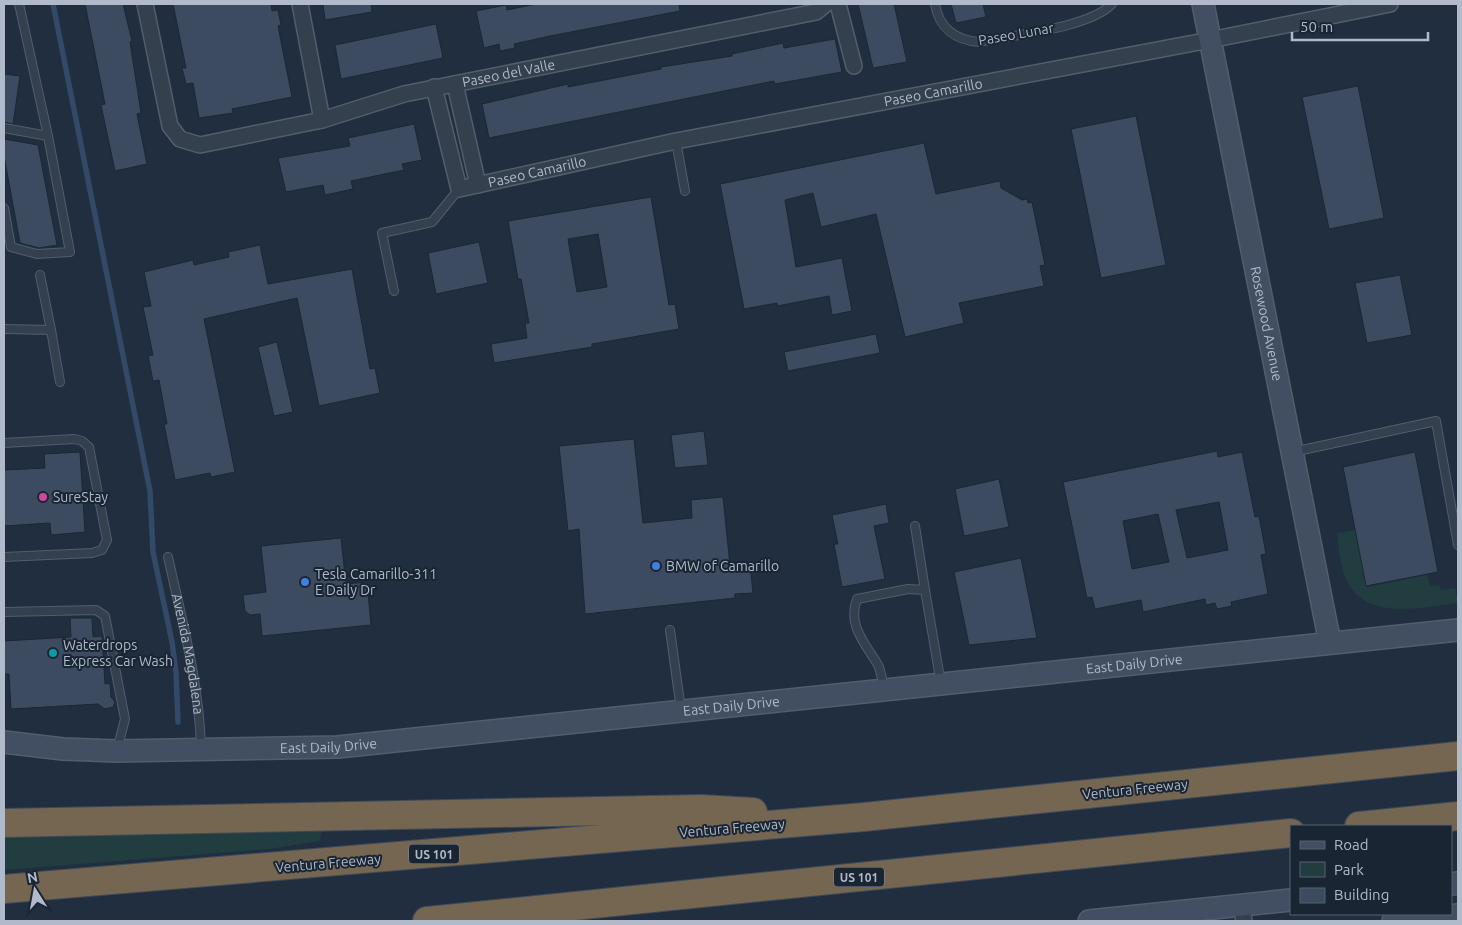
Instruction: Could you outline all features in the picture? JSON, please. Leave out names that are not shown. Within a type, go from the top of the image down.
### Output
[{"type":"highway","name":"Ventura Freeway","points":[[4,889],[864,817],[1458,756]]},
{"type":"highway","points":[[4,823],[701,810],[864,817]]},
{"type":"highway","points":[[1369,825],[1458,816]]},
{"type":"highway","name":"US 101","points":[[427,921],[1290,833]]},
{"type":"main road","name":"Rosewood Avenue","points":[[1203,4],[1330,643]]},
{"type":"main road","name":"East Daily Drive","points":[[4,742],[63,749],[117,751],[338,747],[1458,630]]},
{"type":"main road","points":[[1089,921],[1242,913],[1290,900]]},
{"type":"main road","points":[[1392,921],[1458,915]]},
{"type":"street","name":"Paseo del Valle","points":[[145,4],[170,126],[180,139],[200,145],[322,120],[404,94],[434,87],[816,12],[826,4]]},
{"type":"street","points":[[300,4],[322,120]]},
{"type":"street","points":[[838,4],[854,66]]},
{"type":"street","name":"Paseo Camarillo","points":[[459,189],[676,140],[1210,40],[1343,8],[1390,4]]},
{"type":"street","name":"Paseo Camarillo","points":[[455,84],[478,185]]},
{"type":"street","points":[[434,87],[459,189]]},
{"type":"lane","points":[[4,208],[11,247],[37,254],[70,252],[48,136],[19,4]]},
{"type":"lane","name":"Paseo Lunar","points":[[935,4],[942,25],[954,36],[966,41],[979,42],[1075,23],[1095,17],[1112,4]]},
{"type":"lane","points":[[4,128],[48,136]]},
{"type":"lane","points":[[676,140],[685,191]]},
{"type":"lane","points":[[394,291],[382,233],[432,222],[459,189]]},
{"type":"lane","points":[[40,275],[60,382]]},
{"type":"lane","points":[[4,329],[51,330]]},
{"type":"lane","points":[[1293,452],[1436,421],[1458,545]]},
{"type":"lane","points":[[4,443],[74,439],[82,441],[89,447],[107,540],[102,550],[92,553],[4,557]]},
{"type":"lane","points":[[915,526],[941,684]]},
{"type":"lane","name":"Avenida Magdalena","points":[[168,557],[188,648],[200,726],[201,750]]},
{"type":"lane","points":[[885,690],[879,667],[863,643],[855,625],[854,608],[857,599],[908,589],[925,590]]},
{"type":"lane","points":[[4,612],[96,610],[105,616],[125,719],[117,751]]},
{"type":"lane","points":[[670,630],[681,712]]},
{"type":"green space","points":[[1355,530],[1367,587],[1427,575],[1430,586],[1439,585],[1441,590],[1455,588],[1458,603],[1412,609],[1396,609],[1380,607],[1366,601],[1355,593],[1346,579],[1340,556],[1337,533]]},
{"type":"green space","points":[[322,827],[320,841],[269,849],[4,870],[4,832]]},
{"type":"building","points":[[85,4],[123,4],[132,41],[130,42],[141,113],[137,114],[147,164],[115,171],[101,105],[105,104]]},
{"type":"building","points":[[173,4],[271,4],[272,11],[278,10],[281,25],[278,26],[292,97],[232,109],[233,113],[199,118],[193,83],[186,84],[182,68],[186,68]]},
{"type":"building","points":[[323,4],[371,4],[372,12],[325,20]]},
{"type":"building","points":[[536,4],[679,4],[680,11],[514,44],[515,48],[500,51],[499,44],[484,48],[476,11],[506,5],[507,10]]},
{"type":"building","points":[[858,4],[894,4],[907,62],[873,68]]},
{"type":"building","points":[[951,4],[983,4],[986,17],[956,23]]},
{"type":"building","points":[[436,24],[443,58],[341,79],[335,45]]},
{"type":"building","points":[[835,39],[842,72],[775,84],[774,81],[489,138],[482,104],[568,84],[568,87],[661,69],[661,67],[732,56],[732,54],[783,43],[784,48]]},
{"type":"building","points":[[4,74],[20,76],[13,124],[4,122]]},
{"type":"building","points":[[1358,86],[1384,218],[1329,229],[1302,97]]},
{"type":"building","points":[[1136,116],[1166,265],[1101,278],[1071,129]]},
{"type":"building","points":[[414,124],[422,160],[402,164],[404,170],[351,181],[353,189],[325,195],[323,185],[286,192],[278,158],[350,146],[348,138]]},
{"type":"building","points":[[4,139],[38,145],[57,245],[39,248],[20,243],[4,156]]},
{"type":"building","points":[[924,143],[936,194],[1000,181],[1001,188],[1022,200],[1027,199],[1028,203],[1032,202],[1045,265],[1040,266],[1044,286],[959,303],[964,323],[905,337],[876,214],[821,227],[813,193],[785,200],[796,267],[842,258],[852,311],[832,315],[829,296],[777,306],[777,303],[744,309],[720,184]]},
{"type":"building","points":[[651,197],[669,305],[675,304],[679,329],[592,344],[592,347],[494,363],[491,344],[527,338],[525,323],[529,323],[521,279],[518,279],[508,221]],"holes":[[[598,234],[607,287],[577,292],[568,239]]]},
{"type":"building","points":[[479,242],[488,283],[436,294],[428,253]]},
{"type":"building","points":[[260,245],[268,284],[352,269],[370,369],[375,368],[380,393],[319,406],[297,298],[204,319],[235,472],[211,477],[210,473],[175,480],[164,424],[167,424],[159,380],[153,381],[148,356],[153,355],[143,307],[151,306],[144,272],[193,260],[194,265],[229,257],[228,252]]},
{"type":"building","points":[[1400,275],[1412,335],[1367,343],[1355,283]]},
{"type":"building","points":[[876,334],[880,353],[788,371],[784,352]]},
{"type":"building","points":[[277,342],[293,412],[274,416],[258,347]]},
{"type":"building","points":[[704,431],[708,465],[675,468],[671,435]]},
{"type":"building","points":[[634,439],[643,523],[692,518],[691,500],[723,497],[730,565],[750,563],[753,593],[735,594],[735,598],[585,614],[579,529],[568,531],[559,446]]},
{"type":"building","points":[[1217,451],[1218,457],[1242,452],[1255,517],[1259,516],[1266,554],[1261,555],[1268,594],[1231,602],[1232,606],[1217,609],[1215,603],[1206,605],[1205,599],[1143,612],[1141,600],[1095,609],[1092,597],[1087,598],[1063,482]],"holes":[[[1219,502],[1228,550],[1187,558],[1176,510]],[[1158,514],[1169,562],[1132,569],[1123,521]]]},
{"type":"building","name":"SureStay","points":[[80,452],[85,532],[51,535],[50,523],[4,526],[4,470],[45,468],[44,454]]},
{"type":"building","points":[[1415,452],[1438,572],[1366,586],[1343,467]]},
{"type":"building","points":[[999,479],[1009,527],[964,536],[955,489]]},
{"type":"building","points":[[886,504],[889,523],[874,526],[885,579],[842,587],[834,544],[838,544],[832,515]]},
{"type":"building","points":[[341,538],[346,584],[367,582],[371,625],[262,636],[260,614],[250,615],[245,611],[243,595],[266,592],[261,546]]},
{"type":"building","points":[[1021,558],[1037,638],[969,645],[954,572]]},
{"type":"building","points":[[70,618],[92,618],[93,637],[102,636],[105,684],[110,683],[111,697],[115,702],[113,707],[105,709],[98,704],[11,709],[9,674],[4,674],[4,641],[71,637]]},
{"type":"waterway","points":[[53,4],[150,491],[153,552],[172,642],[176,672],[178,722]]},
{"type":"place","name":"SureStay","points":[[43,497]]},
{"type":"place","name":"BMW of Camarillo","points":[[656,566]]},
{"type":"place","name":"Tesla Camarillo-311 E Daily Dr","points":[[305,582]]},
{"type":"place","name":"Waterdrops Express Car Wash","points":[[53,653]]}]
